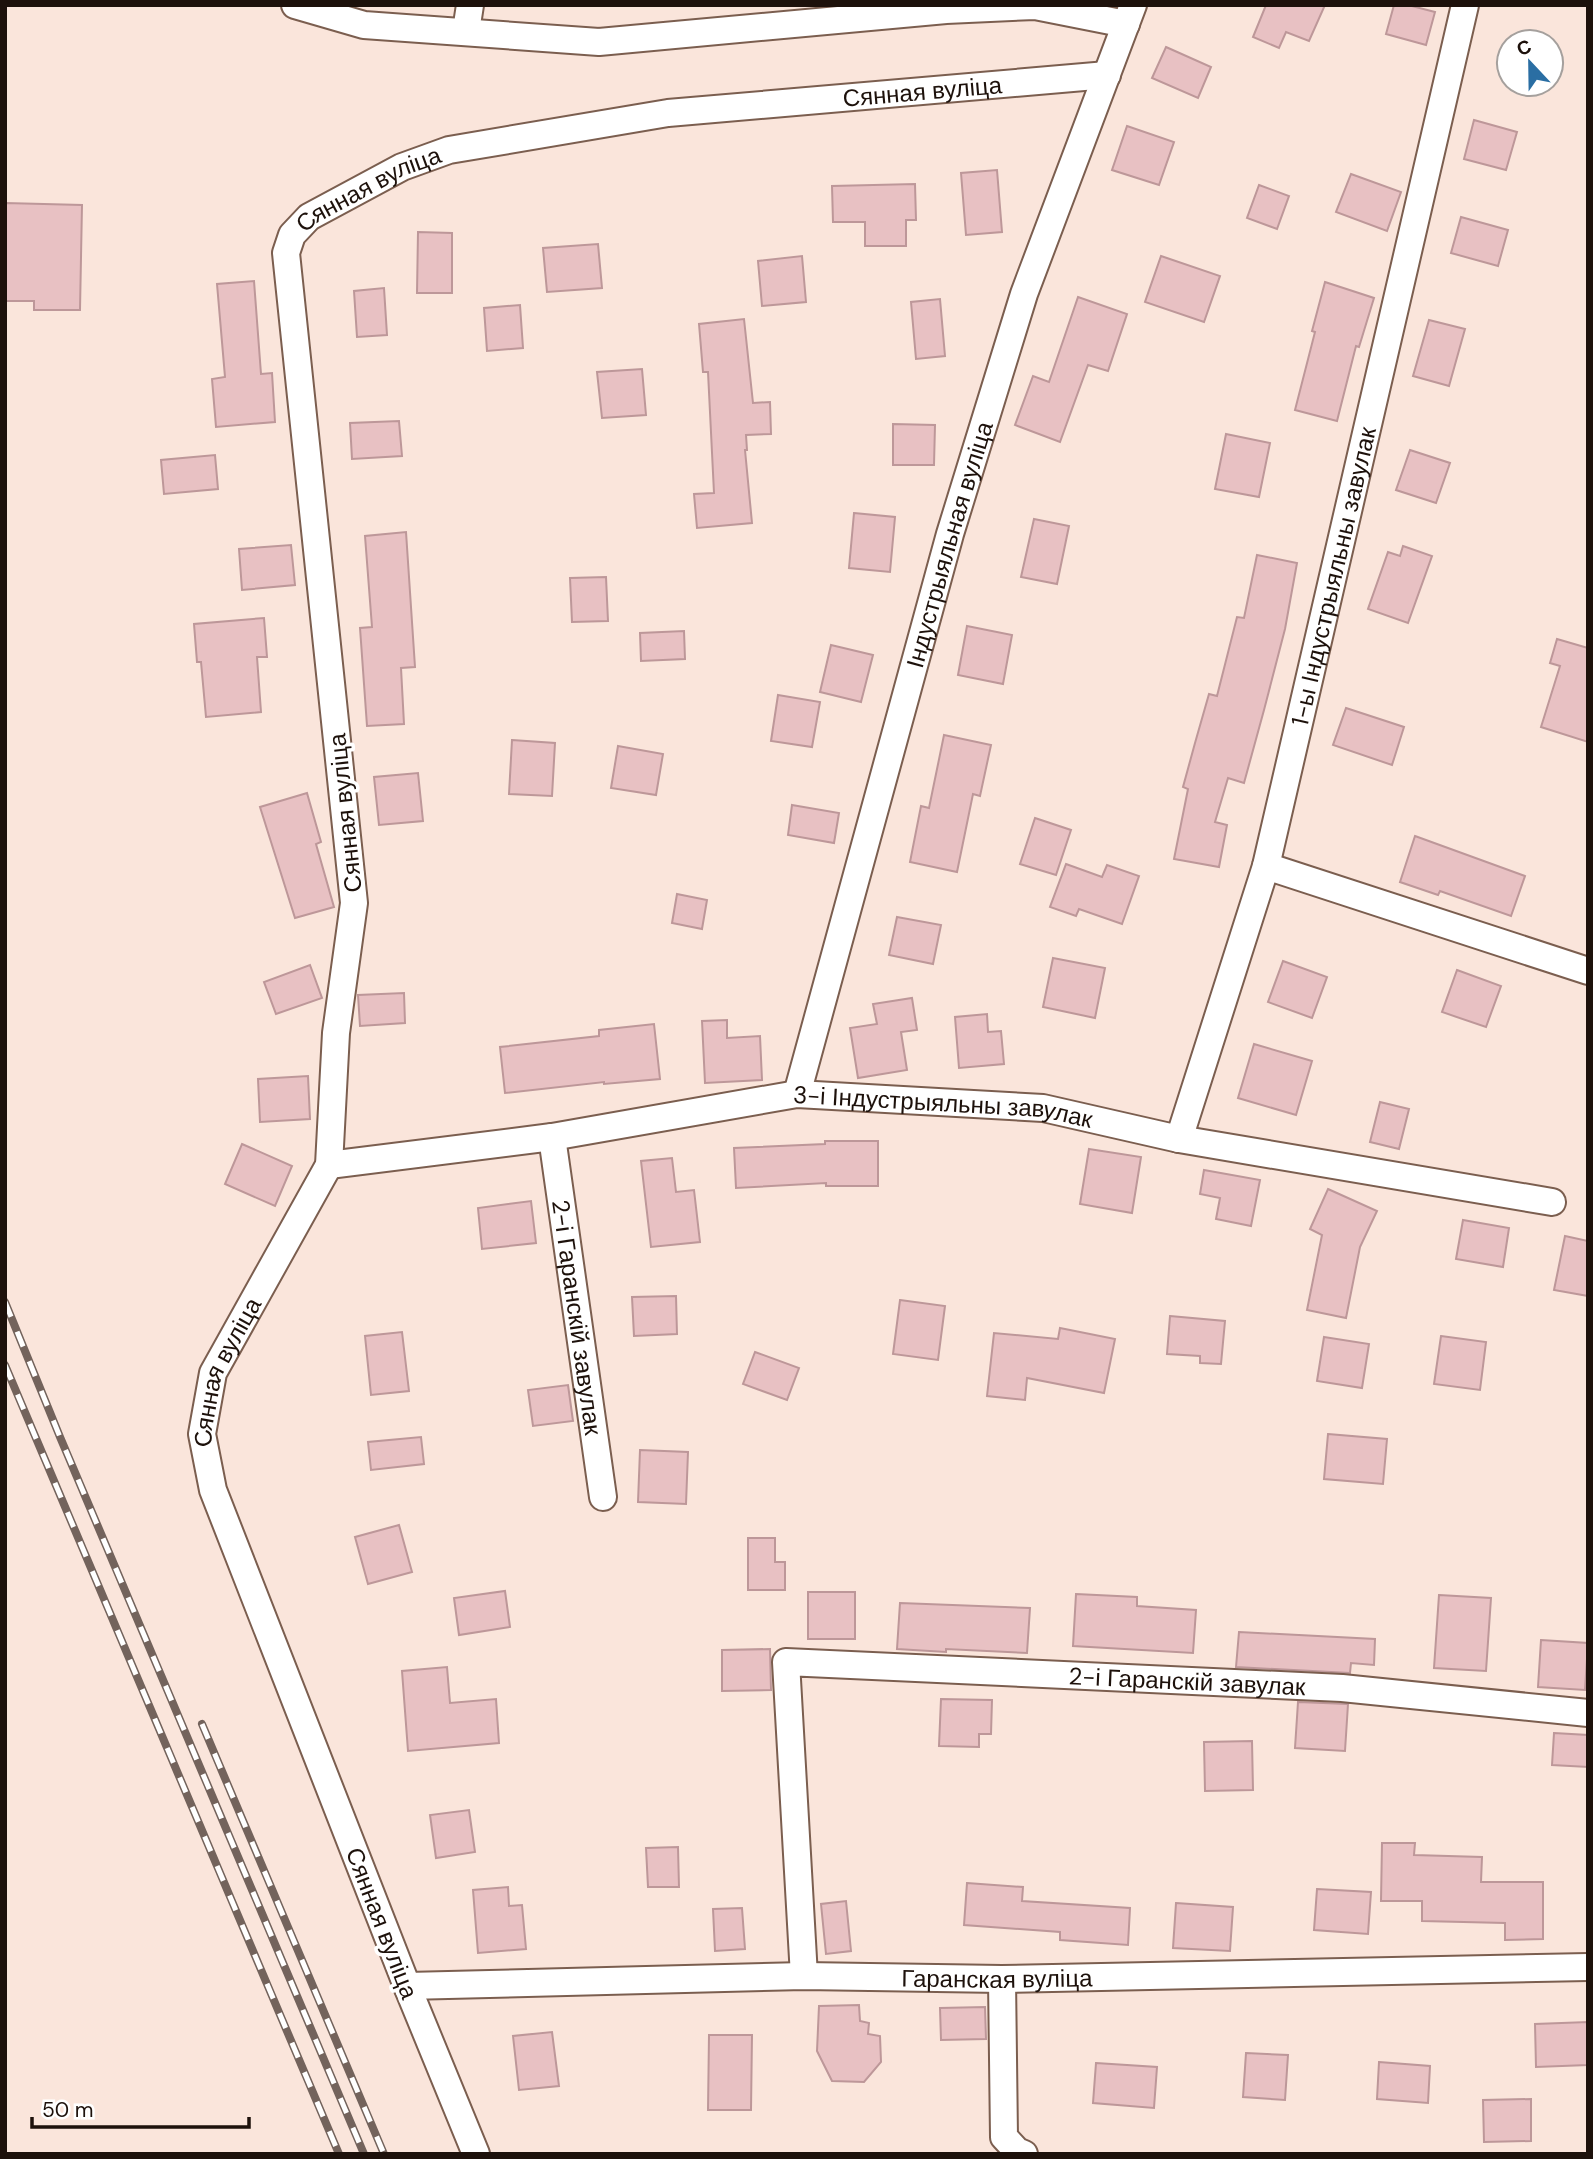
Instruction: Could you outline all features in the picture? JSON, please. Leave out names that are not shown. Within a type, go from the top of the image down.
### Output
[{"type":"street","points":[[295,5],[364,25],[599,42],[946,10],[1035,6],[1130,15]]},
{"type":"street","points":[[466,31],[470,5]]},
{"type":"street","name":"1-ы Індустрыяльны завулак","points":[[1179,1139],[1266,866],[1465,5]]},
{"type":"street","name":"Індустрыяльная вуліца","points":[[797,1094],[954,521],[1024,294],[1130,15]]},
{"type":"street","name":"Сянная вуліца","points":[[476,2154],[407,1986],[213,1490],[202,1434],[213,1373],[329,1165],[337,1033],[354,903],[286,253],[292,235],[309,217],[402,167],[449,150],[667,113],[1107,75]]},
{"type":"street","points":[[1266,866],[1588,971]]},
{"type":"street","name":"3-і Індустрыяльны завулак","points":[[329,1165],[552,1137],[797,1094],[1043,1108],[1179,1139],[1552,1202]]},
{"type":"street","name":"2-і Гаранскій завулак","points":[[552,1137],[603,1497]]},
{"type":"street","name":"2-і Гаранскій завулак","points":[[804,1976],[786,1662],[1342,1688],[1588,1713]]},
{"type":"street","name":"Гаранская вуліца","points":[[407,1986],[804,1976],[1002,1979],[1588,1967]]},
{"type":"street","points":[[1002,1979],[1004,2137],[1017,2151],[1024,2154]]},
{"type":"building","points":[[1266,5],[1325,5],[1309,41],[1286,32],[1279,48],[1253,37]]},
{"type":"building","points":[[1394,5],[1408,5],[1435,12],[1426,45],[1386,34]]},
{"type":"building","points":[[1166,47],[1211,67],[1198,98],[1152,78]]},
{"type":"building","points":[[1474,120],[1517,132],[1506,170],[1464,159]]},
{"type":"building","points":[[1127,126],[1174,142],[1159,185],[1112,170]]},
{"type":"building","points":[[997,170],[1002,232],[966,235],[961,173]]},
{"type":"building","points":[[1351,174],[1401,192],[1387,231],[1336,212]]},
{"type":"building","points":[[915,184],[916,220],[906,220],[906,246],[865,246],[865,222],[833,222],[832,186]]},
{"type":"building","points":[[1259,185],[1289,196],[1277,229],[1247,218]]},
{"type":"building","points":[[5,203],[82,205],[80,310],[34,310],[34,301],[5,301]]},
{"type":"building","points":[[1461,217],[1508,230],[1498,266],[1451,253]]},
{"type":"building","points":[[418,232],[452,233],[452,293],[417,293]]},
{"type":"building","points":[[598,244],[602,288],[547,292],[543,248]]},
{"type":"building","points":[[802,256],[806,302],[762,306],[758,261]]},
{"type":"building","points":[[1161,256],[1220,276],[1204,322],[1145,302]]},
{"type":"building","points":[[254,281],[261,374],[272,373],[275,422],[216,427],[212,379],[225,377],[217,284]]},
{"type":"building","points":[[1325,282],[1374,298],[1359,347],[1356,346],[1337,421],[1295,410]]},
{"type":"building","points":[[384,288],[387,335],[357,337],[354,291]]},
{"type":"building","points":[[1078,297],[1127,314],[1108,371],[1088,365],[1060,442],[1015,425],[1033,376],[1049,382]]},
{"type":"building","points":[[940,299],[945,356],[916,359],[911,302]]},
{"type":"building","points":[[520,305],[523,348],[487,351],[484,308]]},
{"type":"building","points":[[744,319],[753,403],[770,402],[771,434],[746,435],[752,523],[697,528],[694,494],[714,493],[708,372],[703,372],[699,324]]},
{"type":"building","points":[[1429,320],[1465,329],[1449,386],[1413,376]]},
{"type":"building","points":[[642,369],[646,415],[602,418],[597,372]]},
{"type":"building","points":[[399,421],[402,456],[352,459],[350,423]]},
{"type":"building","points":[[893,424],[935,425],[934,465],[893,465]]},
{"type":"building","points":[[1226,434],[1270,443],[1259,497],[1215,489]]},
{"type":"building","points":[[1410,450],[1450,463],[1436,503],[1396,490]]},
{"type":"building","points":[[215,455],[218,489],[164,494],[161,460]]},
{"type":"building","points":[[854,513],[895,517],[890,572],[849,568]]},
{"type":"building","points":[[1034,519],[1069,526],[1057,584],[1021,577]]},
{"type":"building","points":[[406,532],[415,667],[401,668],[404,724],[367,726],[360,628],[372,627],[365,536]]},
{"type":"building","points":[[291,545],[295,585],[242,590],[239,549]]},
{"type":"building","points":[[1403,546],[1432,556],[1408,623],[1368,609],[1388,552],[1400,556]]},
{"type":"building","points":[[1257,555],[1297,563],[1285,629],[1264,710],[1244,783],[1228,778],[1215,822],[1227,825],[1219,867],[1174,859],[1188,789],[1183,787],[1195,743],[1209,694],[1217,696],[1237,617],[1244,618]]},
{"type":"building","points":[[606,577],[608,621],[572,622],[570,578]]},
{"type":"building","points":[[264,618],[267,657],[257,657],[261,712],[206,717],[194,624]]},
{"type":"building","points":[[967,626],[1012,635],[1003,684],[958,675]]},
{"type":"building","points":[[684,631],[685,659],[641,661],[640,633]]},
{"type":"building","points":[[1557,639],[1588,648],[1588,742],[1541,727],[1560,666],[1550,663]]},
{"type":"building","points":[[831,645],[873,655],[861,702],[820,692]]},
{"type":"building","points":[[778,695],[820,702],[812,747],[771,741]]},
{"type":"building","points":[[1346,708],[1404,727],[1392,765],[1333,745]]},
{"type":"building","points":[[944,735],[991,745],[980,796],[973,794],[957,872],[910,862],[921,806],[929,808]]},
{"type":"building","points":[[512,740],[555,743],[552,796],[509,794]]},
{"type":"building","points":[[618,746],[663,754],[656,795],[611,788]]},
{"type":"building","points":[[418,773],[423,821],[379,825],[374,777]]},
{"type":"building","points":[[307,793],[321,842],[316,844],[334,907],[295,918],[260,807]]},
{"type":"building","points":[[792,805],[839,813],[834,843],[788,835]]},
{"type":"building","points":[[1035,818],[1071,830],[1056,875],[1020,864]]},
{"type":"building","points":[[1415,836],[1525,876],[1511,916],[1440,891],[1438,895],[1400,882]]},
{"type":"building","points":[[1066,864],[1102,877],[1107,865],[1139,876],[1122,924],[1079,909],[1076,916],[1050,907]]},
{"type":"building","points":[[677,894],[707,900],[702,929],[672,923]]},
{"type":"building","points":[[897,917],[941,925],[933,964],[889,955]]},
{"type":"building","points":[[1053,958],[1105,968],[1095,1018],[1043,1007]]},
{"type":"building","points":[[1283,961],[1327,977],[1312,1018],[1268,1002]]},
{"type":"building","points":[[310,965],[322,998],[276,1014],[264,982]]},
{"type":"building","points":[[1457,970],[1501,986],[1486,1027],[1442,1012]]},
{"type":"building","points":[[404,993],[405,1023],[360,1026],[358,995]]},
{"type":"building","points":[[912,998],[917,1030],[901,1032],[907,1070],[858,1078],[850,1028],[877,1024],[873,1004]]},
{"type":"building","points":[[987,1014],[988,1032],[1001,1031],[1004,1064],[959,1068],[955,1017]]},
{"type":"building","points":[[727,1020],[727,1038],[760,1036],[762,1080],[705,1083],[702,1021]]},
{"type":"building","points":[[654,1024],[660,1079],[505,1093],[500,1047],[599,1036],[599,1030]]},
{"type":"building","points":[[1254,1044],[1312,1061],[1296,1115],[1238,1098]]},
{"type":"building","points":[[308,1076],[310,1119],[260,1122],[258,1079]]},
{"type":"building","points":[[1380,1102],[1409,1109],[1399,1149],[1370,1142]]},
{"type":"building","points":[[825,1141],[878,1141],[878,1186],[826,1186],[826,1183],[736,1188],[734,1148],[825,1144]]},
{"type":"building","points":[[242,1144],[292,1166],[275,1206],[225,1184]]},
{"type":"building","points":[[1089,1149],[1141,1157],[1132,1213],[1080,1204]]},
{"type":"building","points":[[672,1158],[676,1192],[694,1190],[700,1242],[651,1247],[641,1161]]},
{"type":"building","points":[[1204,1170],[1260,1180],[1251,1226],[1216,1219],[1220,1198],[1200,1194]]},
{"type":"building","points":[[1328,1189],[1377,1211],[1360,1247],[1346,1318],[1307,1310],[1322,1235],[1310,1229]]},
{"type":"building","points":[[531,1201],[536,1243],[482,1249],[478,1208]]},
{"type":"building","points":[[1463,1220],[1509,1228],[1503,1267],[1456,1259]]},
{"type":"building","points":[[1565,1236],[1588,1241],[1588,1296],[1554,1290]]},
{"type":"building","points":[[676,1296],[677,1334],[634,1336],[632,1297]]},
{"type":"building","points":[[900,1300],[945,1306],[938,1360],[893,1354]]},
{"type":"building","points":[[1170,1316],[1225,1321],[1221,1364],[1200,1363],[1200,1356],[1167,1354]]},
{"type":"building","points":[[1060,1328],[1115,1339],[1104,1393],[1027,1378],[1025,1400],[987,1396],[994,1333],[1058,1339]]},
{"type":"building","points":[[402,1332],[409,1391],[371,1395],[365,1336]]},
{"type":"building","points":[[1441,1336],[1486,1342],[1480,1390],[1434,1384]]},
{"type":"building","points":[[1324,1337],[1369,1344],[1362,1388],[1317,1381]]},
{"type":"building","points":[[755,1352],[799,1368],[787,1400],[743,1384]]},
{"type":"building","points":[[568,1385],[573,1421],[533,1426],[528,1390]]},
{"type":"building","points":[[1328,1434],[1387,1439],[1383,1484],[1324,1479]]},
{"type":"building","points":[[421,1437],[424,1464],[371,1470],[368,1442]]},
{"type":"building","points":[[640,1450],[688,1452],[686,1504],[638,1502]]},
{"type":"building","points":[[399,1525],[412,1572],[368,1584],[355,1537]]},
{"type":"building","points":[[748,1538],[775,1538],[775,1562],[785,1562],[785,1590],[748,1590]]},
{"type":"building","points":[[505,1591],[510,1627],[459,1635],[454,1598]]},
{"type":"building","points":[[808,1592],[855,1592],[855,1639],[808,1639]]},
{"type":"building","points":[[1076,1594],[1137,1597],[1137,1606],[1196,1610],[1193,1653],[1073,1646]]},
{"type":"building","points":[[1439,1595],[1491,1598],[1486,1671],[1434,1668]]},
{"type":"building","points":[[900,1603],[1030,1608],[1027,1653],[897,1649]]},
{"type":"building","points":[[1239,1632],[1375,1639],[1374,1665],[1351,1663],[1350,1673],[1236,1667]]},
{"type":"building","points":[[1541,1640],[1588,1643],[1585,1690],[1538,1687]]},
{"type":"building","points":[[770,1649],[771,1690],[722,1691],[722,1650]]},
{"type":"building","points":[[447,1667],[450,1703],[496,1699],[499,1743],[408,1751],[402,1671]]},
{"type":"building","points":[[941,1699],[992,1700],[991,1734],[979,1734],[979,1747],[939,1746]]},
{"type":"building","points":[[1298,1702],[1348,1704],[1345,1751],[1295,1748]]},
{"type":"building","points":[[1554,1733],[1588,1735],[1588,1767],[1552,1765]]},
{"type":"building","points":[[1252,1741],[1253,1790],[1205,1791],[1204,1742]]},
{"type":"building","points":[[469,1810],[475,1852],[436,1858],[430,1815]]},
{"type":"building","points":[[1382,1843],[1415,1843],[1414,1855],[1482,1857],[1481,1882],[1543,1882],[1543,1939],[1505,1940],[1505,1923],[1422,1921],[1422,1901],[1381,1901]]},
{"type":"building","points":[[678,1847],[679,1887],[648,1887],[646,1848]]},
{"type":"building","points":[[967,1883],[1023,1887],[1022,1901],[1130,1908],[1128,1945],[1060,1940],[1060,1932],[964,1925]]},
{"type":"building","points":[[508,1887],[509,1906],[522,1905],[526,1949],[478,1953],[473,1890]]},
{"type":"building","points":[[1317,1889],[1371,1892],[1368,1934],[1314,1930]]},
{"type":"building","points":[[846,1901],[851,1951],[826,1954],[821,1904]]},
{"type":"building","points":[[1176,1903],[1233,1907],[1230,1951],[1173,1948]]},
{"type":"building","points":[[742,1908],[745,1949],[715,1951],[713,1909]]},
{"type":"building","points":[[859,2005],[860,2021],[869,2023],[868,2034],[880,2036],[881,2062],[864,2082],[832,2081],[817,2051],[819,2006]]},
{"type":"building","points":[[985,2007],[986,2039],[941,2040],[940,2008]]},
{"type":"building","points":[[1588,2022],[1588,2065],[1536,2067],[1535,2024]]},
{"type":"building","points":[[552,2032],[559,2086],[519,2090],[513,2036]]},
{"type":"building","points":[[709,2035],[752,2035],[751,2110],[708,2110]]},
{"type":"building","points":[[1246,2053],[1288,2055],[1285,2100],[1243,2097]]},
{"type":"building","points":[[1379,2062],[1430,2066],[1428,2103],[1377,2099]]},
{"type":"building","points":[[1096,2063],[1157,2067],[1154,2108],[1093,2103]]},
{"type":"building","points":[[1531,2099],[1531,2141],[1484,2142],[1483,2100]]},
{"type":"railway","points":[[5,1302],[364,2154]]},
{"type":"railway","points":[[5,1365],[339,2154]]},
{"type":"railway","points":[[202,1724],[384,2154]]}]
